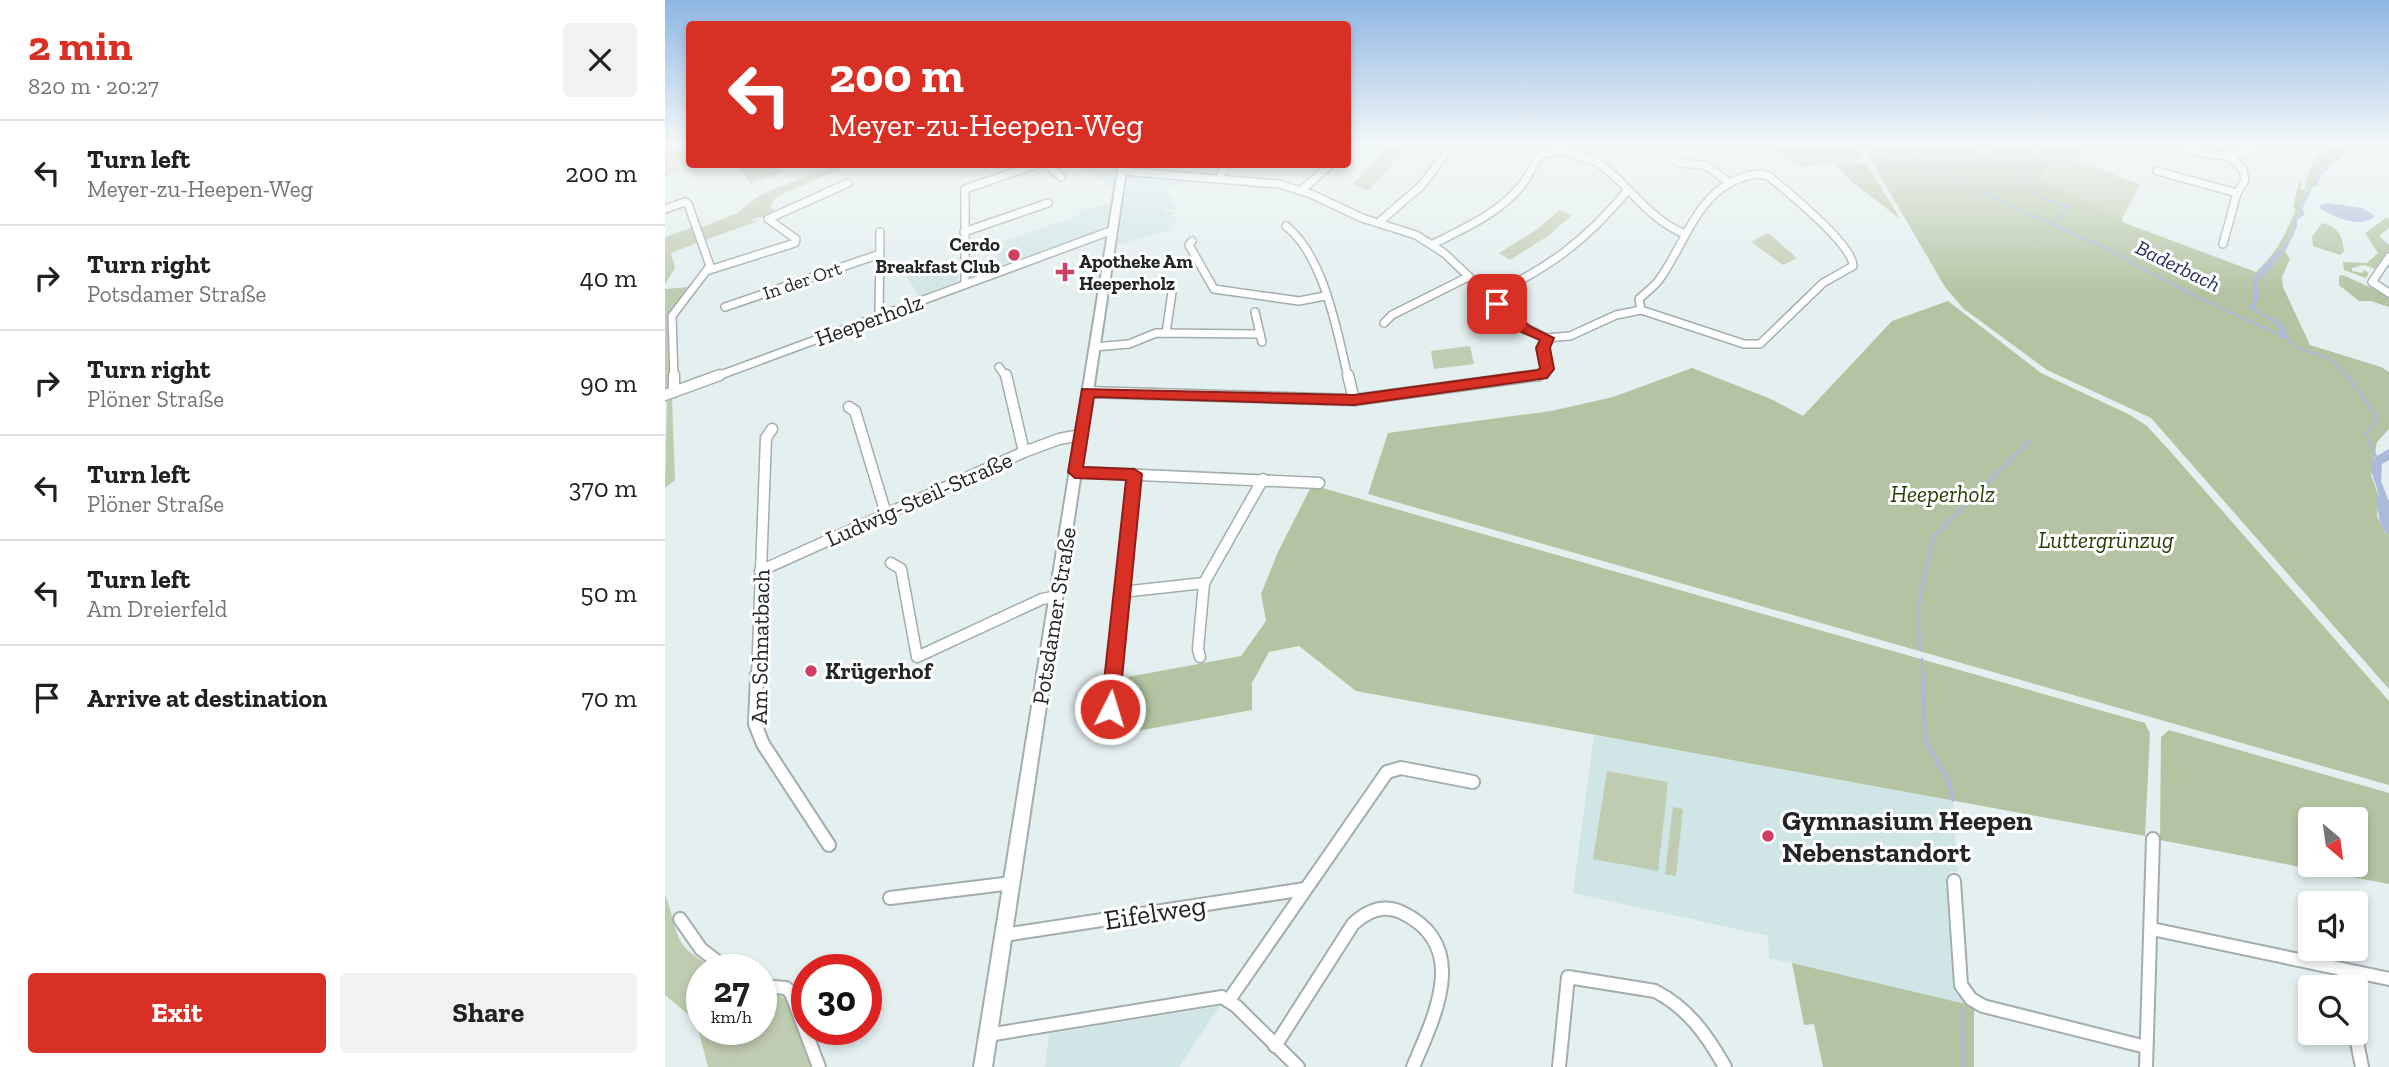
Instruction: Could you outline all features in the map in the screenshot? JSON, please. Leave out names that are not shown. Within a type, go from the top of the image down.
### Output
[{"type":"street","points":[[706,271],[795,243],[796,239],[768,219],[822,195]]},
{"type":"street","points":[[965,284],[966,195]]},
{"type":"street","name":"Potsdamer Straße","points":[[983,1067],[1118,195]]},
{"type":"street","points":[[1313,195],[1433,244],[1526,330],[1548,338],[1577,333],[1617,313],[1641,310],[1744,344],[1756,345],[1823,284],[1853,266],[1850,254],[1841,243],[1788,195]]},
{"type":"street","points":[[1378,223],[1411,195]]},
{"type":"street","points":[[1433,244],[1478,221],[1512,195]]},
{"type":"street","points":[[1489,296],[1533,276],[1579,245],[1602,224],[1624,195]]},
{"type":"street","points":[[1631,195],[1661,224],[1685,234]]},
{"type":"street","points":[[1641,310],[1639,299],[1656,284],[1697,214],[1717,195]]},
{"type":"street","points":[[2223,244],[2237,195]]},
{"type":"street","points":[[665,209],[685,202],[688,204],[710,266],[672,316],[669,393]]},
{"type":"street","points":[[964,232],[1048,203]]},
{"type":"street","points":[[1286,226],[1294,230],[1313,257],[1354,400]]},
{"type":"street","name":"Heeperholz","points":[[669,393],[1113,230]]},
{"type":"street","points":[[879,316],[880,232]]},
{"type":"street","points":[[1192,241],[1189,245],[1215,289],[1299,301],[1325,296]]},
{"type":"street","name":"In der Ort","points":[[725,307],[880,254]]},
{"type":"street","points":[[2389,257],[2372,282],[2377,288],[2389,293]]},
{"type":"street","points":[[1384,323],[1392,315],[1468,276]]},
{"type":"street","points":[[1166,333],[1172,292]]},
{"type":"street","points":[[1094,347],[1129,344],[1157,333],[1261,338],[1255,312]]},
{"type":"street","points":[[1087,392],[1354,400],[1536,377],[1547,369],[1543,348],[1548,338]]},
{"type":"street","points":[[999,367],[1005,372],[1024,452]]},
{"type":"street","points":[[849,407],[855,411],[886,514]]},
{"type":"street","name":"Am Schnatbach","points":[[772,429],[766,438],[754,717],[756,730],[829,845]]},
{"type":"street","name":"Ludwig-Steil-Straße","points":[[760,571],[1024,452],[1059,439],[1081,435]]},
{"type":"street","points":[[1075,472],[1319,482]]},
{"type":"street","points":[[1116,715],[1109,706],[1134,474]]},
{"type":"street","points":[[1200,657],[1198,649],[1204,583],[1263,480]]},
{"type":"street","points":[[891,563],[901,569],[917,657],[1045,597],[1057,596]]},
{"type":"street","points":[[1122,592],[1204,583]]},
{"type":"street","points":[[1229,1000],[1387,772],[1401,768],[1473,782]]},
{"type":"street","points":[[2146,1067],[2153,839]]},
{"type":"street","points":[[1954,881],[1960,980],[1971,999],[1983,1006],[2146,1047]]},
{"type":"street","points":[[890,898],[1012,883]]},
{"type":"street","name":"Eifelweg","points":[[1004,935],[1305,889]]},
{"type":"street","points":[[1275,1046],[1353,924],[1371,910],[1385,908],[1409,915],[1432,933],[1444,959],[1443,982],[1413,1067]]},
{"type":"street","points":[[680,919],[707,954]]},
{"type":"street","points":[[2152,929],[2389,979]]},
{"type":"street","points":[[2343,970],[2344,975]]},
{"type":"street","points":[[1559,1067],[1568,977],[1655,991],[1666,996],[1687,1011],[1725,1067]]},
{"type":"street","points":[[777,987],[786,988],[791,993],[819,1067]]},
{"type":"street","points":[[988,1035],[1218,997],[1229,1000],[1299,1067]]},
{"type":"street","points":[[2358,1045],[2362,1067]]},
{"type":"shaded area","points":[[1125,195],[1169,195],[1178,209],[1164,209],[1166,212],[1171,211],[1178,223],[1171,225],[1173,229],[1118,245]]},
{"type":"shaded area","points":[[1111,203],[1108,222],[1102,229],[997,267],[992,245],[1079,215],[1081,210]]},
{"type":"shaded area","points":[[960,265],[958,281],[919,296],[906,275]]},
{"type":"shaded area","name":"Gymnasium Heepen Nebenstandort","points":[[1594,735],[1953,801],[1957,872],[1949,871],[1951,894],[1947,894],[1952,972],[1966,1004],[1769,958],[1768,936],[1573,893]]},
{"type":"shaded area","points":[[1220,1006],[1179,1067],[1045,1067],[1049,1034]]},
{"type":"green space","points":[[760,195],[781,195],[776,197],[770,207],[778,213],[753,219],[752,221],[760,220],[706,240],[701,228],[737,213]]},
{"type":"green space","points":[[1869,195],[1885,195],[1900,219]]},
{"type":"green space","points":[[1891,195],[2071,195],[2122,219],[2122,222],[2256,272],[2284,236],[2296,209],[2293,208],[2296,195],[2306,195],[2299,216],[2293,220],[2293,229],[2283,249],[2258,273],[2262,275],[2282,251],[2285,251],[2290,259],[2282,277],[2283,287],[2310,345],[2381,367],[2389,372],[2389,429],[2377,442],[2371,475],[2379,497],[2377,516],[2389,535],[2389,689],[2151,418],[2047,370],[1964,309],[1945,287]]},
{"type":"green space","points":[[2068,195],[2134,195],[2122,219]]},
{"type":"green space","points":[[1560,210],[1572,215],[1548,236],[1510,260],[1499,253],[1536,230]]},
{"type":"green space","points":[[2389,218],[2389,228],[2379,236],[2389,245],[2389,254],[2375,269],[2364,265],[2352,268],[2352,271],[2362,273],[2364,270],[2369,273],[2366,278],[2344,270],[2343,262],[2367,263],[2378,253],[2365,233]]},
{"type":"green space","points":[[2322,223],[2339,233],[2344,251],[2340,255],[2313,246],[2312,237]]},
{"type":"green space","points":[[693,227],[699,242],[671,253],[675,268],[665,285],[665,237]]},
{"type":"green space","points":[[1768,233],[1797,258],[1783,265],[1751,242]]},
{"type":"green space","points":[[2343,275],[2389,296],[2389,307],[2371,301],[2359,301],[2339,285],[2339,276]]},
{"type":"green space","points":[[690,287],[669,317],[670,387],[665,389],[665,289]]},
{"type":"green space","name":"Heeperholz","points":[[1948,301],[2041,373],[2130,415],[2147,426],[2169,450],[2389,701],[2389,785],[1368,494],[1388,433],[1551,411],[1613,397],[1692,368],[1771,399],[1803,416],[1892,321]]},
{"type":"green space","points":[[1470,346],[1474,364],[1434,369],[1431,351]]},
{"type":"green space","points":[[672,398],[675,480],[665,488],[667,401]]},
{"type":"green space","points":[[1312,485],[2145,723],[2150,733],[2145,836],[1356,691],[1299,646],[1269,652],[1252,683],[1252,710],[1105,737],[1105,725],[1127,720],[1128,705],[1114,707],[1117,679],[1241,656],[1266,621],[1261,594],[1278,552]]},
{"type":"green space","points":[[2169,730],[2389,793],[2389,884],[2353,877],[2368,877],[2368,807],[2298,807],[2298,867],[2160,840],[2161,737]]},
{"type":"green space","points":[[1607,771],[1668,782],[1658,871],[1593,859]]},
{"type":"green space","points":[[1673,807],[1683,809],[1676,876],[1665,874]]},
{"type":"green space","points":[[665,895],[681,942],[692,954],[686,954],[686,1013],[665,995]]},
{"type":"green space","points":[[1792,963],[1966,1004],[1974,1009],[1974,1067],[1823,1067],[1814,1024],[1804,1025]]},
{"type":"green space","points":[[777,995],[786,999],[791,1013],[791,1045],[803,1045],[811,1067],[708,1067],[702,1045],[777,1045]]},
{"type":"water","points":[[2306,195],[2309,195],[2302,209],[2305,214],[2297,220],[2297,227],[2286,250],[2281,252],[2258,281],[2259,297],[2254,309],[2280,322],[2288,336],[2281,334],[2276,323],[2248,308],[2254,300],[2253,279],[2278,250],[2283,249],[2293,229],[2293,220],[2299,216]]},
{"type":"water","points":[[2327,203],[2362,208],[2375,216],[2363,222],[2348,221],[2321,209],[2320,205]]},
{"type":"water","points":[[2389,449],[2389,460],[2382,464],[2381,481],[2389,502],[2389,535],[2380,522],[2375,498],[2379,496],[2371,464]]},
{"type":"waterway","name":"Baderbach","points":[[1987,195],[2103,247],[2191,294],[2286,338]]},
{"type":"waterway","points":[[2040,195],[2068,207],[2053,224]]},
{"type":"waterway","name":"Baderbach","points":[[2284,334],[2299,348],[2331,360],[2348,377]]},
{"type":"waterway","name":"Baderbach","points":[[2346,375],[2377,416],[2377,420],[2366,433],[2377,459]]},
{"type":"waterway","points":[[1920,650],[1918,608],[1933,537],[2030,440]]},
{"type":"waterway","points":[[1922,659],[1923,677]]},
{"type":"waterway","points":[[1923,675],[1925,740],[1949,782],[1953,800]]},
{"type":"waterway","points":[[1962,1010],[1963,1067]]},
{"type":"place","name":"Cerdo Breakfast Club","points":[[1014,255]]},
{"type":"place","name":"Apotheke Am Heeperholz","points":[[1065,272]]},
{"type":"place","name":"Krügerhof","points":[[811,671]]},
{"type":"place","name":"Gymnasium Heepen Nebenstandort","points":[[1768,836]]},
{"type":"route","points":[[1110,709],[1134,474],[1075,472],[1087,392],[1354,400],[1525,379],[1545,372],[1547,365],[1543,348],[1548,338],[1526,330],[1497,304]]},
{"type":"park label","name":"Luttergrünzug","points":[[2106,540]]}]
